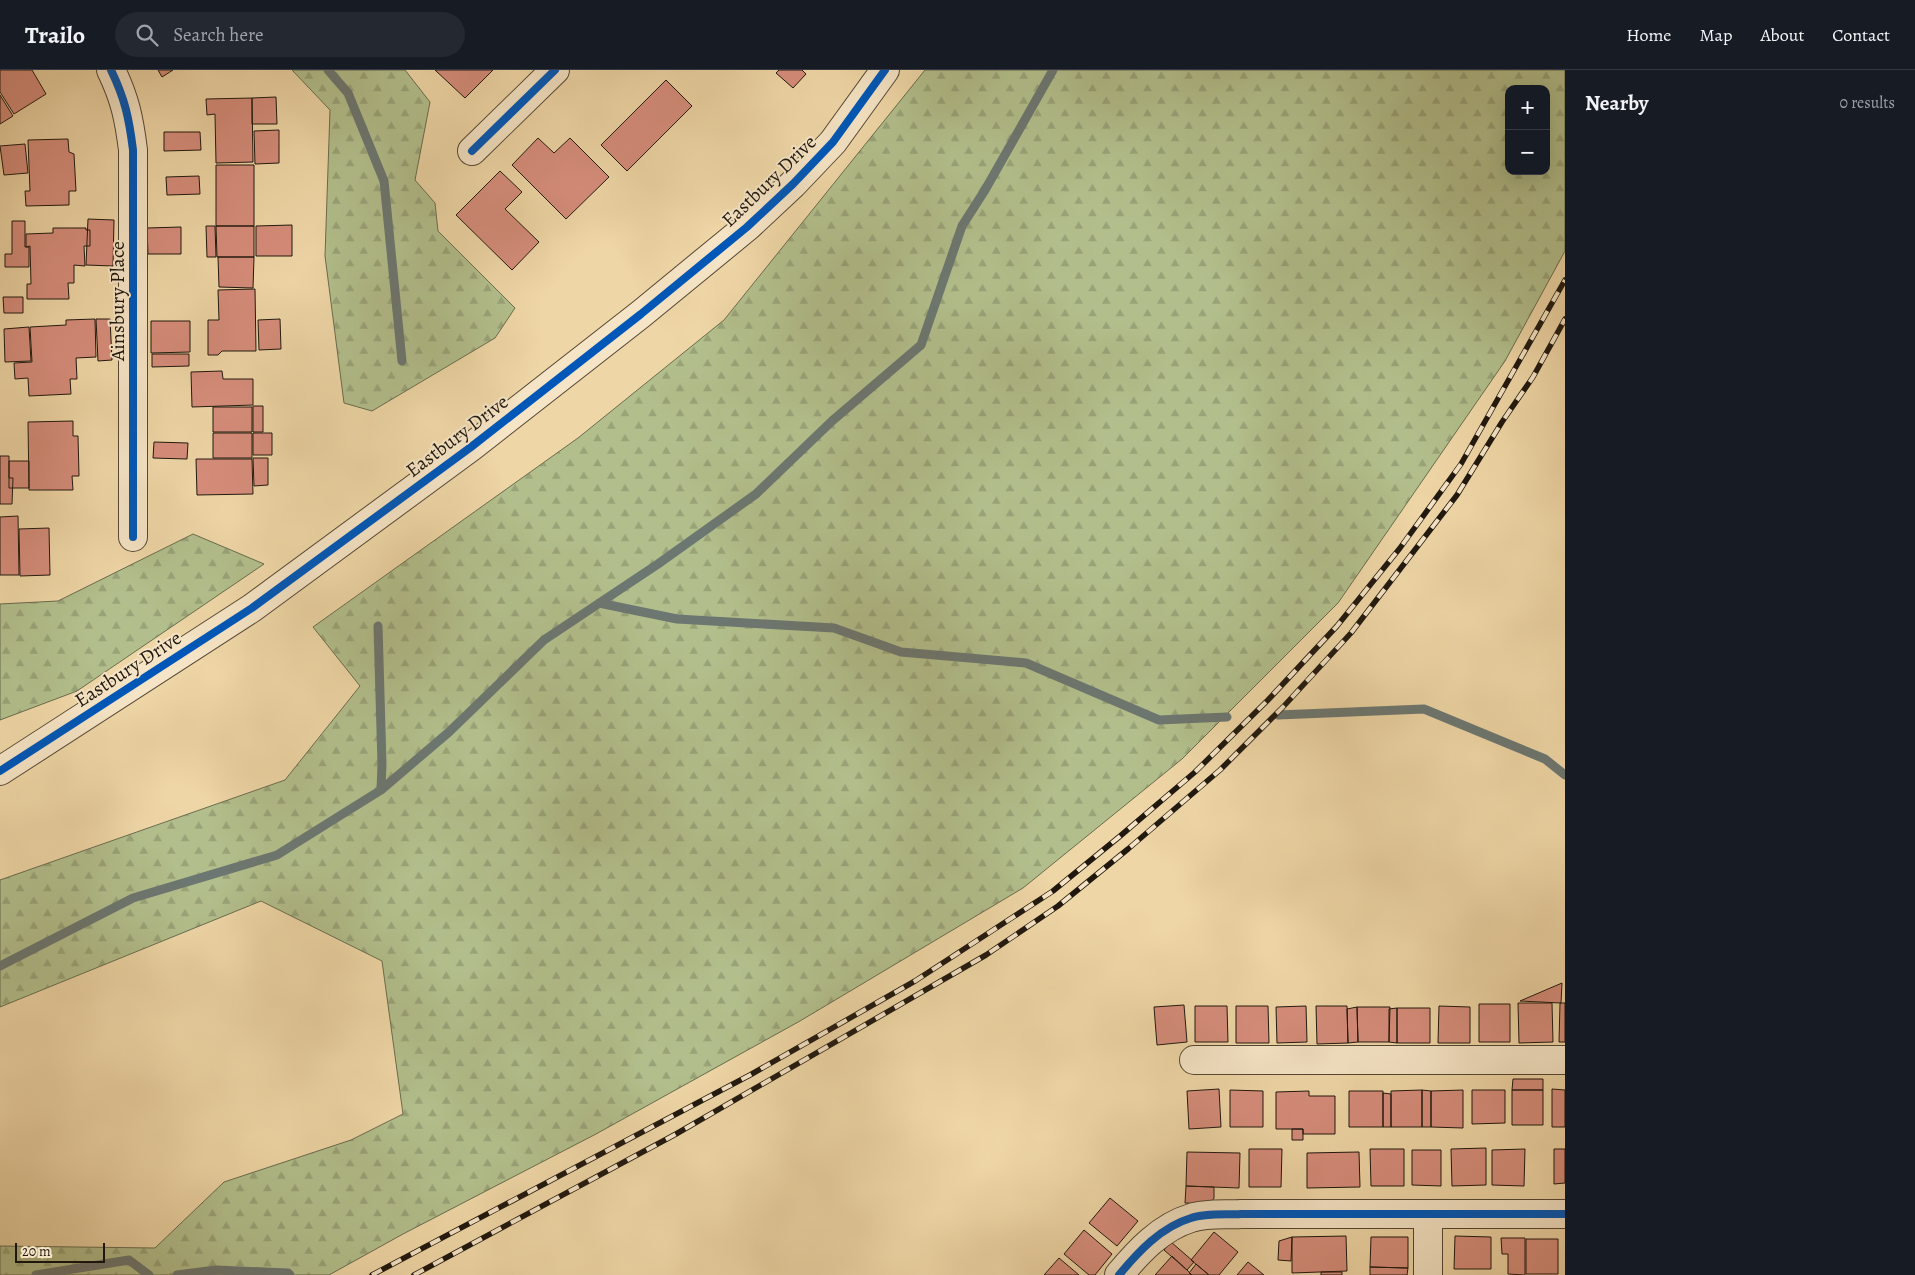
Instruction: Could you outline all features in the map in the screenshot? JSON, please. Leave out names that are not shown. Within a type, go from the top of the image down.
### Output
[{"type":"street","name":"Ainsbury Place","points":[[111,70],[129,115],[133,150],[133,537]]},
{"type":"street","points":[[472,151],[555,70]]},
{"type":"street","name":"Eastbury Drive","points":[[0,771],[252,608],[470,447],[641,314],[747,227],[794,184],[833,142],[885,70]]},
{"type":"street","points":[[1194,1060],[1565,1060]]},
{"type":"street","points":[[1119,1275],[1141,1251],[1169,1228],[1192,1218],[1241,1214],[1565,1214]]},
{"type":"street","points":[[1428,1214],[1428,1275]]},
{"type":"green space","points":[[292,70],[405,70],[430,102],[415,180],[435,203],[438,231],[515,308],[495,338],[372,411],[344,403],[325,256],[330,110]]},
{"type":"green space","points":[[925,70],[1565,70],[1565,251],[1505,361],[1338,603],[1182,759],[1023,888],[800,1021],[596,1134],[403,1234],[329,1275],[0,1275],[0,1246],[155,1248],[224,1182],[351,1140],[403,1114],[382,961],[261,901],[0,1007],[0,880],[285,780],[360,686],[313,627],[578,438],[724,320]]},
{"type":"green space","points":[[193,534],[264,564],[77,691],[0,720],[0,604],[58,601]]},
{"type":"building","points":[[0,70],[32,70],[46,94],[14,114],[0,92]]},
{"type":"building","points":[[158,70],[173,70],[162,77]]},
{"type":"building","points":[[435,70],[493,70],[465,98]]},
{"type":"building","points":[[779,70],[802,70],[806,74],[793,88],[776,73]]},
{"type":"building","points":[[666,80],[692,106],[627,171],[601,145]]},
{"type":"building","points":[[0,95],[13,116],[0,124]]},
{"type":"building","points":[[276,97],[277,124],[252,124],[252,98]]},
{"type":"building","points":[[252,98],[253,162],[216,163],[215,114],[207,115],[206,99]]},
{"type":"building","points":[[279,130],[279,163],[255,164],[254,131]]},
{"type":"building","points":[[164,132],[200,132],[201,150],[164,151]]},
{"type":"building","points":[[538,138],[554,153],[570,138],[609,177],[566,219],[512,165]]},
{"type":"building","points":[[68,139],[69,152],[74,154],[76,191],[69,191],[69,205],[26,206],[25,191],[30,191],[28,140]]},
{"type":"building","points":[[25,144],[28,173],[4,175],[0,146]]},
{"type":"building","points":[[216,165],[254,165],[254,226],[216,226]]},
{"type":"building","points":[[500,171],[522,192],[505,209],[539,242],[512,270],[456,215]]},
{"type":"building","points":[[199,176],[200,194],[167,195],[166,177]]},
{"type":"building","points":[[88,219],[114,220],[113,266],[86,265]]},
{"type":"building","points":[[12,221],[25,221],[25,247],[29,247],[29,267],[5,267],[5,254],[12,254]]},
{"type":"building","points":[[292,225],[292,256],[256,256],[256,226]]},
{"type":"building","points":[[206,226],[215,226],[216,257],[207,257]]},
{"type":"building","points":[[216,226],[254,226],[254,257],[217,257]]},
{"type":"building","points":[[181,227],[181,254],[148,254],[147,228]]},
{"type":"building","points":[[53,228],[86,228],[86,230],[90,230],[90,246],[84,246],[85,266],[74,265],[74,283],[68,283],[69,299],[27,299],[27,284],[31,284],[30,246],[26,247],[26,234],[53,233]]},
{"type":"building","points":[[218,257],[254,257],[253,288],[219,287]]},
{"type":"building","points":[[255,289],[256,351],[222,351],[218,355],[208,355],[208,320],[219,320],[218,290]]},
{"type":"building","points":[[3,297],[23,297],[23,313],[4,313]]},
{"type":"building","points":[[95,319],[96,357],[76,358],[77,379],[70,379],[71,394],[29,396],[28,378],[15,379],[14,363],[32,362],[30,327],[66,325],[66,320]]},
{"type":"building","points":[[96,319],[110,319],[112,360],[98,361]]},
{"type":"building","points":[[280,319],[281,349],[259,350],[258,320]]},
{"type":"building","points":[[151,321],[190,321],[190,352],[151,353]]},
{"type":"building","points":[[29,327],[31,361],[5,362],[4,329]]},
{"type":"building","points":[[152,354],[189,354],[189,366],[152,367]]},
{"type":"building","points":[[222,371],[223,379],[253,379],[253,405],[192,407],[191,372]]},
{"type":"building","points":[[253,406],[263,406],[263,432],[253,432]]},
{"type":"building","points":[[213,407],[252,407],[252,432],[213,432]]},
{"type":"building","points":[[73,421],[73,436],[78,436],[79,476],[72,476],[73,490],[29,490],[28,422]]},
{"type":"building","points":[[213,433],[252,433],[252,458],[213,458]]},
{"type":"building","points":[[253,433],[272,433],[272,455],[253,455]]},
{"type":"building","points":[[154,442],[188,443],[187,459],[153,458]]},
{"type":"building","points":[[0,456],[9,456],[9,478],[13,478],[12,504],[0,504]]},
{"type":"building","points":[[253,458],[268,458],[268,485],[254,486]]},
{"type":"building","points":[[196,459],[252,459],[253,494],[197,495]]},
{"type":"building","points":[[9,461],[29,461],[29,488],[9,488]]},
{"type":"building","points":[[18,516],[19,575],[0,575],[0,517]]},
{"type":"building","points":[[49,528],[50,575],[20,576],[19,529]]},
{"type":"building","points":[[1562,983],[1561,1003],[1520,1001]]},
{"type":"building","points":[[1518,1003],[1552,1003],[1553,1042],[1519,1043]]},
{"type":"building","points":[[1560,1003],[1565,1003],[1565,1042],[1559,1042]]},
{"type":"building","points":[[1479,1004],[1510,1004],[1510,1042],[1479,1042]]},
{"type":"building","points":[[1184,1005],[1187,1042],[1157,1045],[1154,1007]]},
{"type":"building","points":[[1195,1006],[1227,1006],[1228,1042],[1195,1042]]},
{"type":"building","points":[[1236,1006],[1268,1006],[1269,1043],[1236,1043]]},
{"type":"building","points":[[1306,1006],[1307,1042],[1277,1043],[1276,1007]]},
{"type":"building","points":[[1316,1006],[1347,1006],[1348,1043],[1317,1044]]},
{"type":"building","points":[[1439,1006],[1470,1007],[1470,1043],[1438,1043]]},
{"type":"building","points":[[1357,1007],[1390,1007],[1389,1042],[1358,1042]]},
{"type":"building","points":[[1357,1007],[1358,1042],[1348,1043],[1347,1009]]},
{"type":"building","points":[[1397,1008],[1430,1008],[1430,1043],[1397,1043]]},
{"type":"building","points":[[1397,1008],[1397,1043],[1389,1042],[1389,1009]]},
{"type":"building","points":[[1513,1079],[1543,1079],[1543,1090],[1512,1090]]},
{"type":"building","points":[[1219,1089],[1221,1127],[1189,1129],[1187,1091]]},
{"type":"building","points":[[1552,1089],[1565,1090],[1565,1127],[1552,1127]]},
{"type":"building","points":[[1230,1090],[1263,1091],[1263,1127],[1230,1127]]},
{"type":"building","points":[[1422,1090],[1422,1127],[1391,1127],[1391,1091]]},
{"type":"building","points":[[1422,1090],[1431,1091],[1431,1127],[1422,1127]]},
{"type":"building","points":[[1463,1090],[1463,1128],[1431,1127],[1431,1091]]},
{"type":"building","points":[[1472,1090],[1505,1090],[1505,1123],[1472,1124]]},
{"type":"building","points":[[1512,1090],[1543,1090],[1543,1125],[1512,1125]]},
{"type":"building","points":[[1309,1091],[1309,1096],[1335,1096],[1335,1134],[1303,1134],[1303,1129],[1276,1129],[1276,1092]]},
{"type":"building","points":[[1349,1091],[1383,1091],[1383,1127],[1349,1127]]},
{"type":"building","points":[[1383,1093],[1391,1094],[1391,1127],[1383,1127]]},
{"type":"building","points":[[1292,1129],[1303,1129],[1303,1140],[1292,1140]]},
{"type":"building","points":[[1486,1148],[1486,1185],[1452,1186],[1451,1149]]},
{"type":"building","points":[[1249,1149],[1282,1149],[1281,1187],[1249,1187]]},
{"type":"building","points":[[1370,1149],[1404,1149],[1404,1186],[1371,1186]]},
{"type":"building","points":[[1525,1149],[1524,1186],[1492,1185],[1492,1150]]},
{"type":"building","points":[[1554,1149],[1565,1149],[1565,1183],[1554,1184]]},
{"type":"building","points":[[1412,1150],[1441,1150],[1441,1186],[1412,1185]]},
{"type":"building","points":[[1187,1152],[1240,1153],[1239,1188],[1186,1186]]},
{"type":"building","points":[[1359,1152],[1360,1187],[1307,1188],[1307,1153]]},
{"type":"building","points":[[1186,1186],[1214,1187],[1214,1198],[1210,1204],[1185,1203]]},
{"type":"building","points":[[1110,1198],[1138,1221],[1117,1246],[1089,1223]]},
{"type":"building","points":[[1084,1230],[1112,1254],[1095,1275],[1089,1275],[1064,1254]]},
{"type":"building","points":[[1214,1232],[1238,1252],[1219,1275],[1209,1275],[1191,1260]]},
{"type":"building","points":[[1346,1236],[1347,1271],[1292,1273],[1292,1237]]},
{"type":"building","points":[[1455,1236],[1491,1237],[1491,1269],[1454,1269]]},
{"type":"building","points":[[1292,1237],[1291,1261],[1278,1260],[1279,1241]]},
{"type":"building","points":[[1371,1237],[1408,1237],[1408,1268],[1370,1267]]},
{"type":"building","points":[[1501,1238],[1525,1238],[1525,1275],[1508,1274],[1508,1254],[1502,1254]]},
{"type":"building","points":[[1526,1239],[1558,1239],[1558,1274],[1526,1274]]},
{"type":"building","points":[[1171,1242],[1194,1262],[1187,1270],[1164,1250]]},
{"type":"building","points":[[1172,1256],[1187,1270],[1192,1275],[1155,1275]]},
{"type":"building","points":[[1059,1258],[1079,1275],[1044,1275]]},
{"type":"building","points":[[1248,1262],[1264,1275],[1237,1275]]},
{"type":"building","points":[[1196,1264],[1209,1275],[1192,1275],[1189,1273]]},
{"type":"building","points":[[1370,1267],[1408,1268],[1407,1275],[1370,1275]]},
{"type":"building","points":[[1321,1272],[1342,1272],[1342,1275],[1321,1275]]},
{"type":"waterway","points":[[328,70],[348,93],[384,181],[402,361]]},
{"type":"waterway","points":[[0,966],[133,898],[277,855],[381,790],[449,732],[544,640],[658,564],[756,494],[832,421],[921,345],[962,226],[985,190],[1053,70]]},
{"type":"waterway","points":[[599,603],[677,619],[834,628],[901,652],[1026,663],[1159,720],[1227,717]]},
{"type":"waterway","points":[[378,626],[381,790]]},
{"type":"waterway","points":[[1278,715],[1424,709],[1545,759],[1565,775]]},
{"type":"waterway","points":[[36,1275],[129,1260],[149,1275]]},
{"type":"waterway","points":[[177,1275],[216,1270],[288,1273],[290,1275]]},
{"type":"railway","points":[[372,1275],[750,1075],[915,981],[1053,891],[1119,837],[1195,772],[1268,700],[1337,626],[1400,548],[1461,464],[1565,280]]},
{"type":"railway","points":[[414,1275],[676,1134],[986,955],[1058,906],[1128,849],[1220,770],[1283,707],[1351,633],[1457,495],[1502,422],[1533,377],[1565,319]]},
{"type":"cycle path","points":[[111,70],[126,109],[133,150],[133,537]]},
{"type":"cycle path","points":[[472,151],[555,70]]},
{"type":"cycle path","points":[[0,771],[252,608],[471,447],[641,314],[747,227],[793,184],[833,142],[885,70]]},
{"type":"cycle path","points":[[1119,1275],[1142,1249],[1160,1234],[1180,1222],[1203,1215],[1565,1214]]}]
